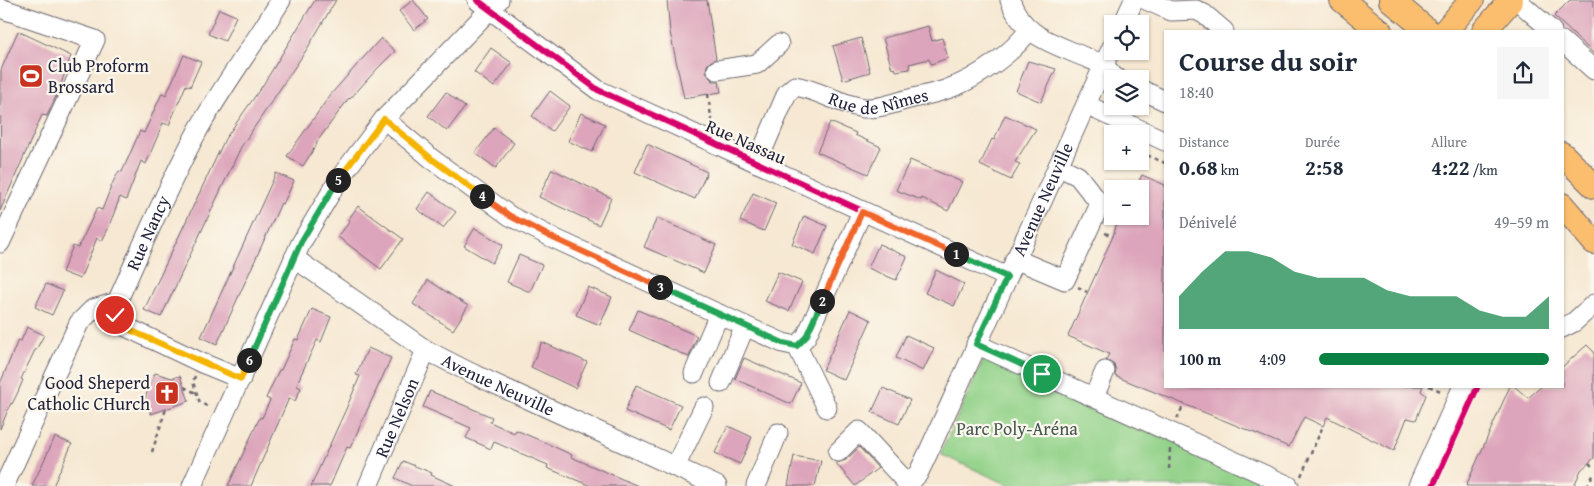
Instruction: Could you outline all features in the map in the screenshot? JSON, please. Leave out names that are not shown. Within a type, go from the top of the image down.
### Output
[{"type":"main road","points":[[1342,0],[1379,30]]},
{"type":"main road","points":[[1391,0],[1427,30]]},
{"type":"main road","points":[[1447,30],[1472,0]]},
{"type":"main road","points":[[1485,30],[1511,0]]},
{"type":"main road","points":[[1564,156],[1594,185]]},
{"type":"main road","points":[[1564,206],[1594,242]]},
{"type":"street","name":"Rue Nancy","points":[[117,302],[174,176],[196,133],[219,94],[281,0]]},
{"type":"street","points":[[1010,0],[1018,18],[1029,30],[1107,70]]},
{"type":"street","points":[[1127,15],[1134,0]]},
{"type":"street","points":[[1146,0],[1171,11],[1196,10],[1204,14],[1223,30]]},
{"type":"street","points":[[1516,0],[1551,30]]},
{"type":"street","points":[[192,486],[301,242],[339,179],[384,119],[488,3]]},
{"type":"street","name":"Rue Nassau","points":[[488,3],[598,90],[1007,277]]},
{"type":"street","points":[[0,8],[95,40],[0,243]]},
{"type":"street","name":"Rue de Nîmes","points":[[757,163],[787,93],[795,86],[851,106],[866,108],[891,104],[950,88],[970,78],[1000,59],[1029,30]]},
{"type":"street","points":[[1564,43],[1594,70]]},
{"type":"street","points":[[717,70],[757,64],[779,44]]},
{"type":"street","name":"Avenue Neuville","points":[[908,485],[918,474],[1086,105],[1104,81]]},
{"type":"street","points":[[1149,93],[1164,101]]},
{"type":"street","points":[[1086,105],[1164,141]]},
{"type":"street","points":[[384,119],[432,159],[510,216],[551,237],[745,326],[783,343],[797,346]]},
{"type":"street","points":[[1015,259],[1065,280],[1100,204],[1078,176],[1058,166]]},
{"type":"street","points":[[797,346],[806,337],[862,212]]},
{"type":"street","name":"Avenue Neuville","points":[[294,258],[426,350],[477,376],[708,484]]},
{"type":"street","points":[[4,486],[79,323],[93,309],[117,302],[115,315],[122,325],[202,363],[241,379]]},
{"type":"street","points":[[1564,327],[1574,322],[1594,304]]},
{"type":"street","points":[[694,372],[719,314]]},
{"type":"street","points":[[721,383],[745,326]]},
{"type":"street","points":[[976,344],[1094,397],[1294,482]]},
{"type":"street","points":[[797,346],[827,408]]},
{"type":"street","name":"Rue Nelson","points":[[368,486],[426,350]]},
{"type":"street","points":[[1094,397],[1105,372]]},
{"type":"street","points":[[1418,486],[1462,388]]},
{"type":"street","points":[[675,467],[704,407]]},
{"type":"street","points":[[838,452],[859,431],[908,485]]},
{"type":"street","points":[[756,486],[778,433]]},
{"type":"path","points":[[708,94],[714,144]]},
{"type":"path","points":[[1149,156],[1164,163]]},
{"type":"path","points":[[202,363],[193,382],[200,403],[214,409]]},
{"type":"path","points":[[184,387],[196,393]]},
{"type":"path","points":[[152,452],[166,409]]},
{"type":"path","points":[[1294,482],[1323,426]]},
{"type":"path","points":[[1589,463],[1594,468]]},
{"type":"path","points":[[1587,486],[1594,474]]},
{"type":"green space","name":"Parc Poly-Aréna","points":[[986,355],[1276,486],[1011,486],[940,454]]},
{"type":"building","points":[[315,0],[336,0],[307,49],[241,147],[161,317],[144,310],[225,139],[263,85]]},
{"type":"building","points":[[413,0],[428,19],[414,30],[399,11]]},
{"type":"building","points":[[667,0],[707,0],[716,59],[707,65],[706,71],[713,81],[719,81],[721,92],[684,98],[670,32]]},
{"type":"building","points":[[1570,0],[1594,0],[1594,54],[1554,16]]},
{"type":"building","points":[[219,9],[236,16],[225,41],[208,34]]},
{"type":"building","points":[[928,26],[932,41],[942,38],[948,58],[931,64],[929,59],[909,64],[910,69],[896,71],[895,68],[892,69],[883,38]]},
{"type":"building","points":[[18,31],[71,56],[58,92],[47,116],[42,115],[0,211],[1,70]]},
{"type":"building","points":[[381,38],[395,51],[349,98],[316,143],[303,166],[287,156],[331,94]]},
{"type":"building","points":[[861,38],[870,72],[843,80],[833,46]]},
{"type":"building","points":[[491,48],[512,63],[494,87],[474,72]]},
{"type":"building","points":[[184,55],[201,62],[190,87],[186,85],[169,125],[163,123],[146,164],[141,161],[126,200],[120,197],[108,229],[102,241],[97,238],[80,279],[62,272],[73,246],[78,248],[97,208],[102,210],[113,182],[119,171],[122,172],[140,131],[144,133],[162,93],[166,95]]},
{"type":"building","points":[[1028,61],[1056,69],[1041,102],[1016,91]]},
{"type":"building","points":[[550,91],[570,106],[552,131],[532,116]]},
{"type":"building","points":[[446,92],[465,107],[447,131],[428,116]]},
{"type":"building","points":[[581,113],[605,124],[592,152],[568,141]]},
{"type":"building","points":[[1005,115],[1036,129],[1015,162],[1020,164],[1011,180],[980,165]]},
{"type":"building","points":[[830,122],[856,133],[855,135],[881,147],[868,174],[817,152]]},
{"type":"building","points":[[494,128],[514,143],[496,168],[475,153]]},
{"type":"building","points":[[647,144],[707,172],[695,199],[635,172]]},
{"type":"building","points":[[910,160],[962,182],[948,211],[922,198],[921,200],[896,190]]},
{"type":"building","points":[[552,169],[611,198],[599,225],[539,197]]},
{"type":"building","points":[[276,173],[294,181],[283,204],[281,203],[217,344],[201,337]]},
{"type":"building","points":[[1142,175],[1164,185],[1164,388],[1422,388],[1421,391],[1426,395],[1416,420],[1407,418],[1394,451],[1327,417],[1323,426],[1304,417],[1289,447],[1115,376],[1116,370],[1114,365],[1106,360],[1109,354],[1068,336],[1116,225],[1149,225],[1149,180],[1140,180]]},
{"type":"building","points":[[429,192],[456,212],[443,228],[417,209]]},
{"type":"building","points":[[753,193],[776,203],[764,231],[740,221]]},
{"type":"building","points":[[358,206],[403,239],[381,269],[338,237]]},
{"type":"building","points":[[804,216],[827,226],[815,254],[792,244]]},
{"type":"building","points":[[657,218],[716,245],[704,273],[644,247]]},
{"type":"building","points":[[475,228],[503,245],[492,263],[464,246]]},
{"type":"building","points":[[879,244],[907,257],[896,280],[868,268]]},
{"type":"building","points":[[519,255],[542,265],[530,292],[507,282]]},
{"type":"building","points":[[936,270],[964,284],[954,306],[925,293]]},
{"type":"building","points":[[778,272],[802,282],[789,311],[765,301]]},
{"type":"building","points":[[428,280],[468,306],[453,330],[413,304]]},
{"type":"building","points":[[46,284],[63,291],[52,315],[35,307]]},
{"type":"building","points":[[588,287],[612,297],[600,325],[576,315]]},
{"type":"building","points":[[312,309],[331,317],[321,342],[317,340],[299,379],[297,386],[301,388],[295,401],[289,398],[251,486],[228,486],[260,417],[262,418],[270,400],[266,398],[279,370],[281,370],[295,339],[298,340]]},
{"type":"building","points":[[638,310],[697,336],[689,357],[629,330]]},
{"type":"building","points":[[850,310],[871,320],[844,380],[823,370]]},
{"type":"building","points":[[27,327],[44,335],[21,379],[23,380],[18,392],[0,429],[0,384],[18,340],[21,341]]},
{"type":"building","points":[[906,335],[934,348],[923,371],[896,358]]},
{"type":"building","points":[[542,342],[587,362],[575,388],[531,367]]},
{"type":"building","points":[[1587,345],[1594,352],[1594,458],[1581,470],[1574,486],[1466,486],[1509,388],[1516,388],[1528,398],[1540,388],[1564,388],[1564,365]]},
{"type":"building","points":[[368,348],[391,358],[350,448],[347,447],[330,486],[311,486],[360,376],[356,375]]},
{"type":"building","points":[[744,358],[801,383],[791,404],[735,379]]},
{"type":"building","name":"Good Sheperd Catholic CHurch","points":[[155,373],[172,378],[180,376],[189,401],[151,414],[145,398]]},
{"type":"building","points":[[636,385],[681,405],[669,430],[625,411]]},
{"type":"building","points":[[883,388],[910,400],[899,424],[872,412]]},
{"type":"building","points":[[430,391],[492,417],[490,422],[514,433],[516,430],[572,455],[571,457],[638,486],[591,486],[547,468],[548,465],[494,442],[491,449],[466,438],[471,428],[423,407]]},
{"type":"building","points":[[728,426],[752,437],[740,464],[715,453]]},
{"type":"building","points":[[55,437],[72,444],[53,486],[32,486]]},
{"type":"building","points":[[859,447],[878,468],[855,486],[836,463],[846,460]]},
{"type":"building","points":[[794,456],[821,461],[815,486],[788,486]]},
{"type":"building","points":[[403,461],[432,473],[431,475],[455,486],[412,486],[395,478]]},
{"type":"cycle path","points":[[477,0],[598,90],[1007,277]]},
{"type":"cycle path","points":[[384,119],[432,159],[510,216],[551,237],[745,326],[783,343],[797,346],[806,337],[862,212]]},
{"type":"cycle path","points":[[1433,486],[1477,388]]},
{"type":"place","name":"Club Proform Brossard","points":[[31,76]]},
{"type":"place","name":"Good Sheperd Catholic CHurch","points":[[167,393]]},
{"type":"route","points":[[115,315],[122,325],[132,331],[241,379],[301,242],[339,179],[384,119],[390,126],[432,159],[510,216],[551,237],[745,326],[783,343],[797,346],[806,337],[862,212],[1007,277],[976,344],[1042,374]]}]
